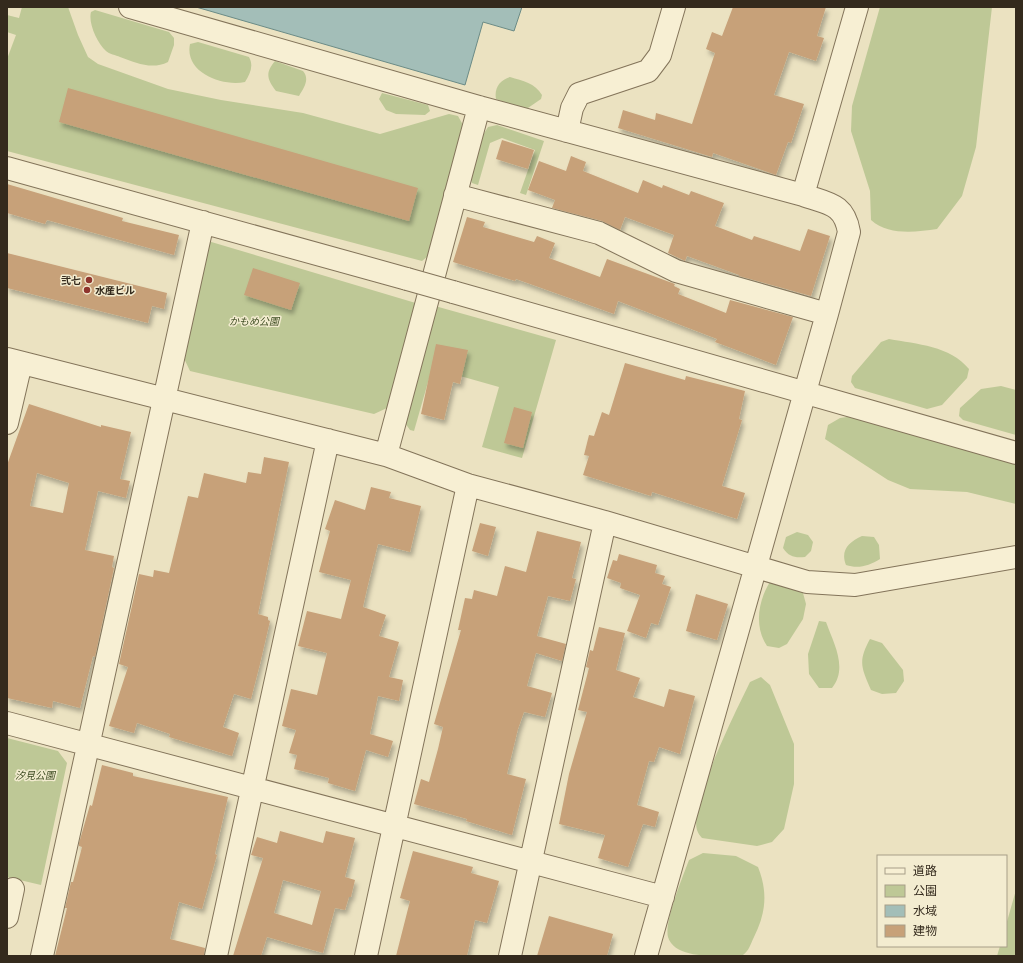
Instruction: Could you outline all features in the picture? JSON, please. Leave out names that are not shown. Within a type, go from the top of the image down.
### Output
[{"type":"street","points":[[130,7],[479,107],[803,195],[838,207],[847,218],[849,232],[827,314],[664,897],[646,956]]},
{"type":"street","points":[[567,131],[572,108],[579,94],[648,71],[660,56],[674,7]]},
{"type":"street","points":[[803,195],[857,7]]},
{"type":"street","points":[[386,455],[479,107]]},
{"type":"street","points":[[7,168],[407,279],[1016,453]]},
{"type":"street","points":[[456,194],[599,233],[676,271],[827,314]]},
{"type":"street","points":[[42,956],[203,222]]},
{"type":"street","points":[[7,422],[14,361],[386,455],[468,485],[606,522],[807,582],[855,585],[1016,557]]},
{"type":"street","points":[[216,956],[328,440]]},
{"type":"street","points":[[366,956],[468,485]]},
{"type":"street","points":[[510,956],[606,522]]},
{"type":"street","points":[[7,723],[664,897]]},
{"type":"street","points":[[7,917],[15,890]]},
{"type":"green space","points":[[22,7],[68,7],[88,57],[98,64],[168,89],[221,100],[303,113],[380,134],[449,114],[458,116],[463,125],[427,257],[422,261],[7,151],[7,59],[16,35],[7,32],[7,15],[19,18]]},
{"type":"green space","points":[[880,7],[992,7],[976,147],[962,196],[937,229],[912,232],[894,231],[886,229],[871,220],[870,191],[851,131],[852,106]]},
{"type":"green space","points":[[95,10],[169,32],[174,38],[174,45],[168,62],[150,66],[107,52],[99,43],[92,27],[90,17],[91,12]]},
{"type":"green space","points":[[198,42],[249,57],[251,67],[250,73],[245,82],[236,83],[216,80],[199,70],[193,63],[190,54],[190,44]]},
{"type":"green space","points":[[275,61],[303,71],[306,80],[299,96],[276,91],[273,87],[268,76]]},
{"type":"green space","points":[[510,77],[532,85],[542,95],[541,99],[525,110],[496,99],[498,85],[503,80]]},
{"type":"green space","points":[[382,93],[428,105],[430,111],[425,115],[396,114],[386,110],[379,99]]},
{"type":"green space","points":[[497,125],[544,141],[526,195],[520,193],[535,150],[502,138],[490,143],[478,185],[472,183],[470,177],[483,135],[488,127]]},
{"type":"green space","name":"かもめ公園","points":[[208,241],[419,304],[387,408],[374,414],[190,371],[181,352]]},
{"type":"green space","points":[[435,306],[556,340],[522,458],[482,447],[499,387],[432,368],[414,431],[410,430],[405,423]]},
{"type":"green space","points":[[889,339],[932,347],[952,355],[969,369],[967,378],[942,405],[927,409],[855,388],[851,382],[852,376],[881,342]]},
{"type":"green space","points":[[1001,386],[1016,390],[1016,435],[963,420],[959,416],[960,408],[981,389]]},
{"type":"green space","points":[[854,416],[1016,462],[1016,504],[967,492],[910,489],[888,480],[825,439],[828,425],[840,418]]},
{"type":"green space","points":[[797,532],[808,535],[813,542],[811,551],[805,557],[792,556],[783,548],[786,537]]},
{"type":"green space","points":[[862,536],[874,537],[879,545],[880,559],[863,566],[855,567],[846,565],[844,555],[847,547],[853,541]]},
{"type":"green space","points":[[782,581],[803,593],[806,604],[803,619],[787,644],[779,648],[767,646],[760,631],[759,614],[763,597],[770,582]]},
{"type":"green space","points":[[819,621],[826,622],[838,656],[839,672],[837,680],[832,688],[819,688],[809,674],[808,654]]},
{"type":"green space","points":[[870,639],[882,643],[903,670],[904,681],[896,693],[882,694],[871,690],[862,664],[862,659]]},
{"type":"green space","points":[[761,677],[770,685],[794,744],[794,784],[784,829],[772,842],[757,846],[702,838],[697,830],[696,817],[707,779],[725,734],[750,682]]},
{"type":"green space","name":"汐見公園","points":[[7,738],[58,751],[67,763],[41,885],[7,877]]},
{"type":"green space","points":[[703,853],[736,856],[758,867],[763,885],[763,911],[750,947],[741,956],[710,956],[684,952],[671,944],[668,937],[671,910],[689,860]]},
{"type":"green space","points":[[1016,890],[1016,956],[997,956],[1000,947],[1007,947],[1007,922]]},
{"type":"water","points":[[196,7],[522,7],[514,31],[483,22],[465,85]]},
{"type":"building","points":[[733,7],[826,7],[817,36],[824,38],[816,61],[789,52],[774,95],[804,104],[791,143],[788,142],[776,175],[713,153],[712,157],[618,128],[623,110],[655,120],[656,113],[692,124],[715,53],[706,49],[712,32],[722,36]]},
{"type":"building","points":[[68,88],[418,188],[409,221],[59,122]]},
{"type":"building","points":[[502,140],[534,150],[528,169],[496,159]]},
{"type":"building","points":[[571,156],[586,162],[583,171],[638,193],[643,180],[662,188],[663,185],[689,195],[691,191],[724,203],[715,226],[752,240],[754,236],[800,251],[808,229],[830,236],[811,296],[739,276],[687,256],[685,261],[668,253],[674,235],[625,217],[620,230],[602,221],[552,208],[555,200],[528,190],[539,161],[566,171]]},
{"type":"building","points":[[7,184],[123,218],[122,221],[179,235],[174,255],[47,220],[45,224],[7,213]]},
{"type":"building","points":[[467,217],[485,222],[483,227],[534,242],[537,236],[555,243],[549,258],[600,277],[607,259],[675,284],[674,286],[680,289],[678,294],[726,313],[730,300],[793,317],[776,365],[715,342],[717,339],[618,301],[614,314],[516,279],[515,281],[453,262]]},
{"type":"building","name":"水産ビル","points":[[7,253],[167,293],[164,309],[152,306],[148,323],[7,288]]},
{"type":"building","points":[[253,268],[300,283],[291,310],[244,295]]},
{"type":"building","points":[[436,344],[468,350],[460,384],[453,382],[444,420],[421,414]]},
{"type":"building","points":[[625,363],[685,380],[686,376],[745,391],[739,419],[742,420],[722,486],[745,493],[737,519],[652,492],[651,496],[583,475],[589,456],[584,455],[589,435],[594,436],[602,412],[609,415]]},
{"type":"building","points":[[29,404],[101,427],[101,425],[131,432],[120,479],[130,481],[126,498],[98,491],[85,550],[114,556],[112,567],[114,568],[95,657],[93,656],[80,708],[53,701],[52,708],[7,698],[7,465]],"holes":[[[37,473],[69,483],[63,513],[30,506]]]},
{"type":"building","points":[[514,407],[532,412],[523,448],[504,443]]},
{"type":"building","points":[[264,457],[289,462],[258,614],[268,617],[268,620],[270,621],[260,664],[251,699],[234,694],[223,727],[239,733],[232,756],[169,737],[170,734],[137,723],[134,733],[109,726],[128,667],[119,664],[139,574],[153,577],[154,570],[169,573],[188,496],[198,498],[204,473],[246,483],[248,472],[261,474]]},
{"type":"building","points":[[371,487],[391,492],[389,498],[421,506],[410,552],[378,544],[367,589],[363,607],[386,615],[379,636],[399,642],[389,677],[403,680],[399,701],[378,696],[370,734],[393,741],[388,757],[366,750],[355,791],[328,783],[329,778],[294,769],[297,755],[289,753],[296,730],[282,726],[291,689],[317,695],[327,653],[298,646],[307,611],[341,619],[351,580],[319,572],[330,531],[325,529],[335,500],[365,510]]},
{"type":"building","points":[[480,523],[496,527],[488,556],[472,551]]},
{"type":"building","points":[[537,531],[581,542],[572,578],[576,579],[570,601],[548,596],[537,636],[566,644],[562,661],[536,653],[527,686],[552,693],[545,717],[524,712],[518,729],[507,774],[526,779],[512,835],[466,821],[467,819],[414,804],[421,779],[429,782],[438,749],[443,727],[434,724],[461,630],[458,630],[465,598],[472,599],[474,590],[497,596],[505,566],[526,572]]},
{"type":"building","points":[[619,554],[657,565],[655,573],[665,576],[662,584],[671,587],[658,625],[651,623],[646,638],[627,631],[640,595],[620,588],[621,583],[607,578],[613,560],[617,561]]},
{"type":"building","points":[[696,594],[728,604],[717,640],[686,631]]},
{"type":"building","points":[[599,627],[625,633],[616,670],[640,678],[633,697],[664,707],[669,689],[695,696],[680,754],[659,747],[654,762],[649,761],[637,805],[659,812],[655,827],[643,824],[628,867],[598,858],[605,835],[559,824],[569,774],[587,712],[578,710],[589,668],[586,667],[590,650],[593,651]]},
{"type":"building","points":[[102,765],[133,773],[133,776],[228,797],[215,854],[217,855],[202,909],[179,902],[170,939],[205,948],[204,956],[55,956],[67,908],[65,908],[71,882],[73,882],[82,847],[79,846],[79,843],[90,805],[92,806]]},
{"type":"building","points":[[280,831],[323,843],[326,831],[355,838],[345,877],[355,880],[351,897],[349,897],[345,910],[335,908],[323,953],[267,937],[261,956],[233,956],[263,858],[251,855],[257,837],[277,843]],"holes":[[[283,880],[321,891],[312,925],[274,913]]]},
{"type":"building","points":[[413,851],[473,867],[471,873],[499,881],[487,923],[475,920],[467,956],[396,956],[410,901],[400,898]]},
{"type":"building","points":[[549,916],[613,934],[607,956],[537,956]]},
{"type":"place","name":"弐七","points":[[89,280]]},
{"type":"place","name":"水産ビル","points":[[87,290]]}]
